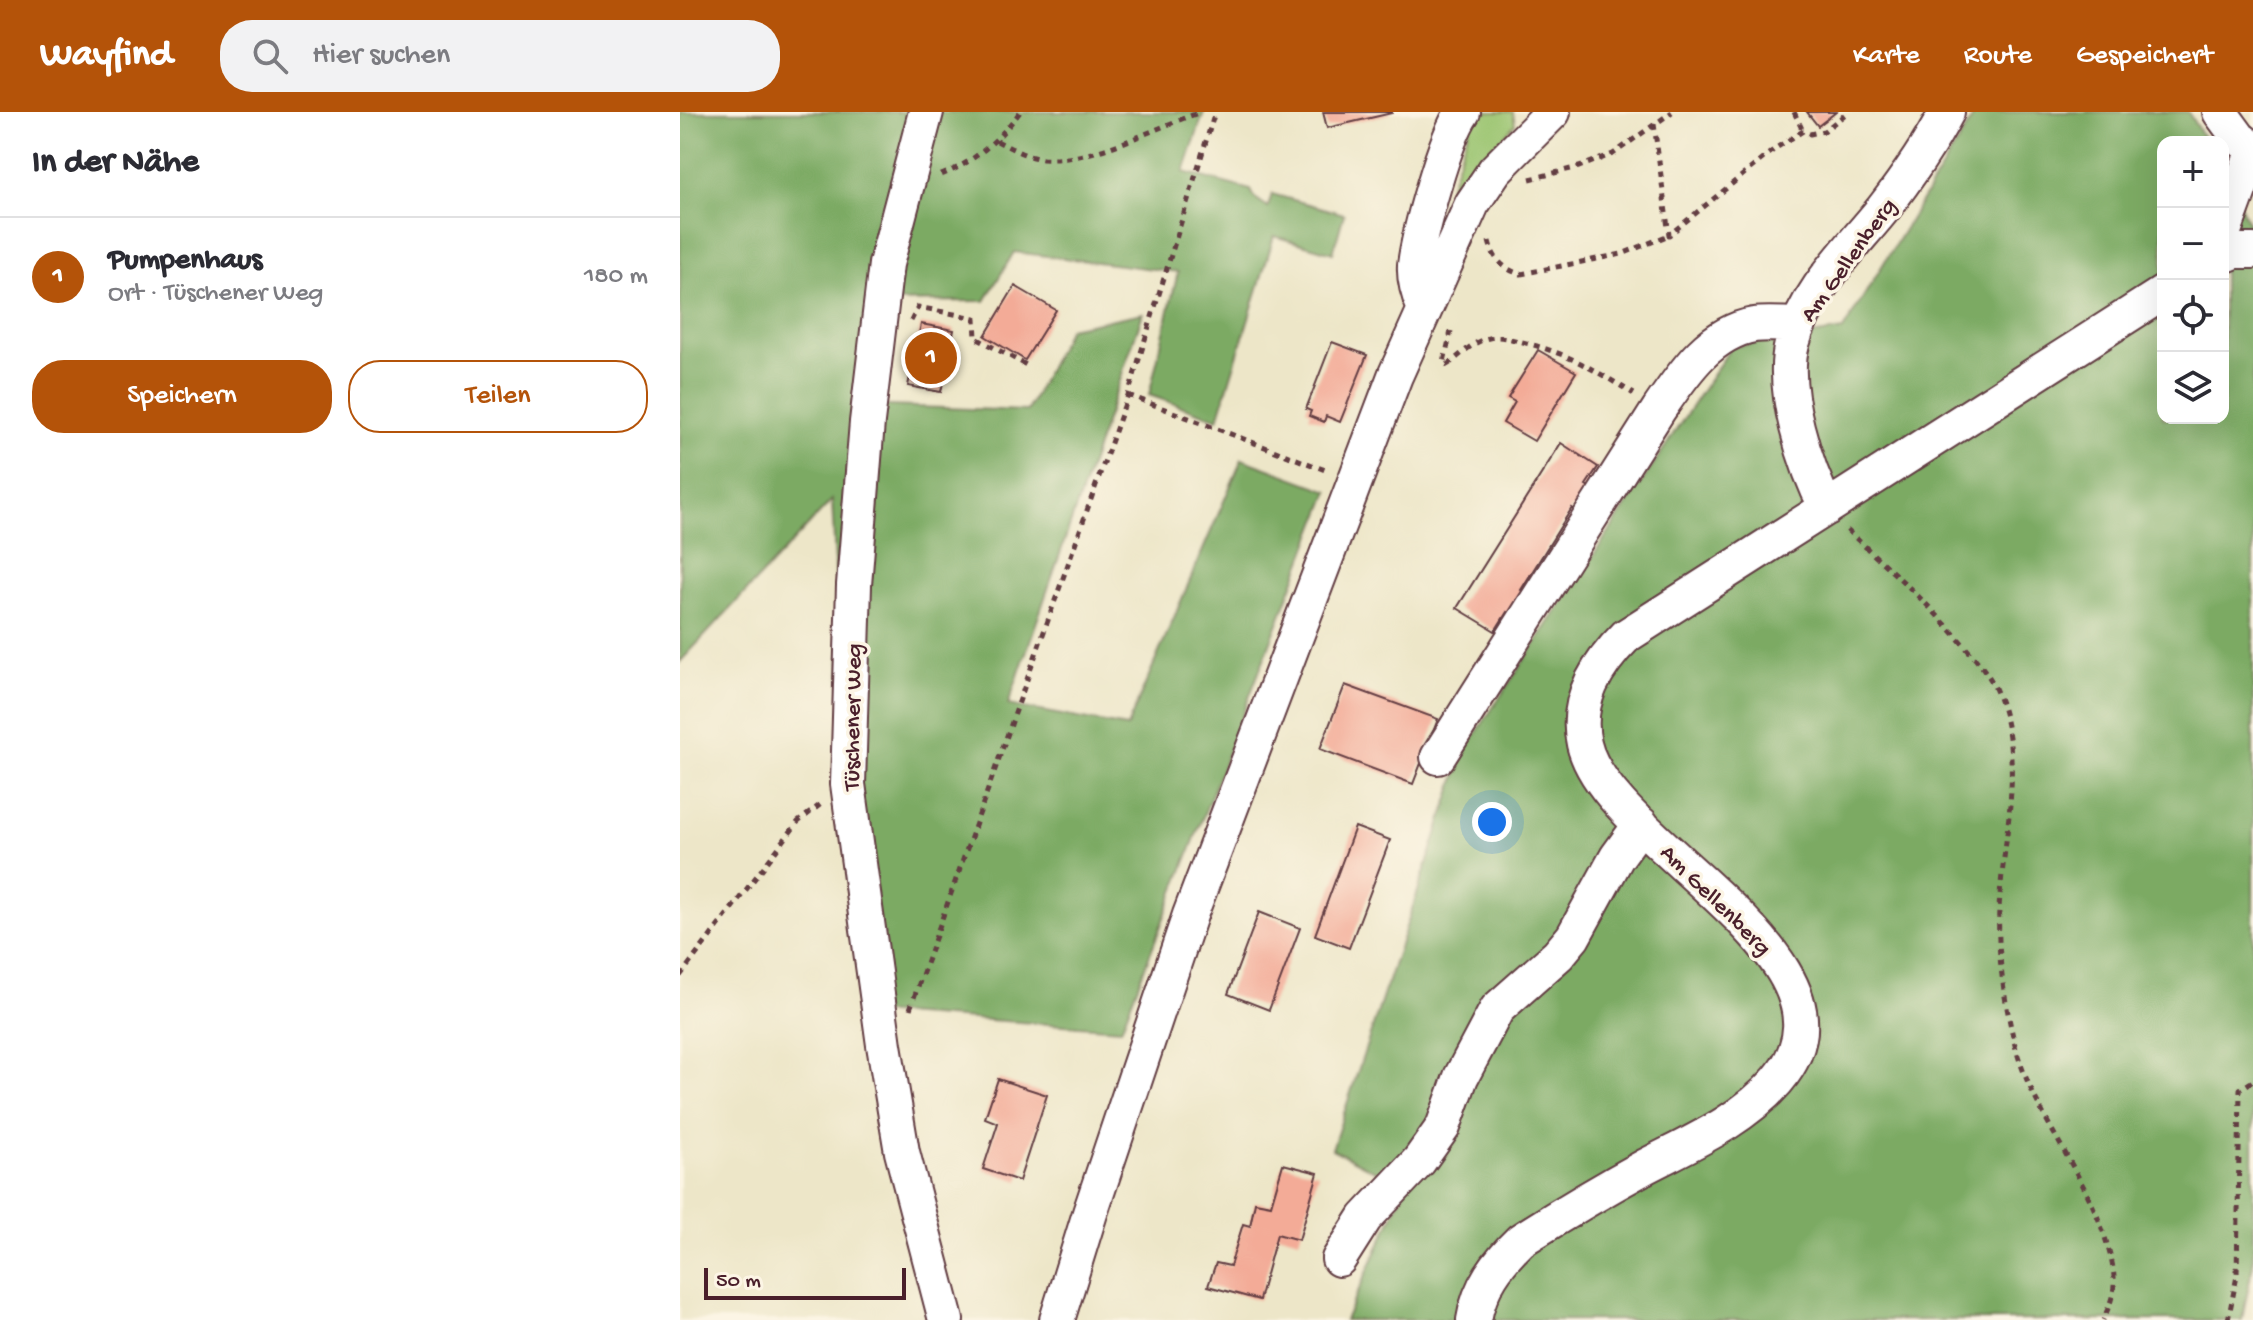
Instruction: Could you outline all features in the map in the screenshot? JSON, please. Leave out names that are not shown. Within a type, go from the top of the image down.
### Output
[{"type":"street","name":"Tüschener Weg","points":[[926,112],[886,264],[867,422],[854,585],[848,784],[902,1152],[946,1320]]},
{"type":"street","name":"Am Gellenberg","points":[[1827,508],[1802,450],[1789,377],[1791,345],[1798,325],[1820,288],[1908,175],[1947,112]]},
{"type":"street","points":[[2220,112],[2239,138],[2253,150],[2229,217]]},
{"type":"street","points":[[1438,315],[1417,291],[1415,263],[1458,114]]},
{"type":"street","points":[[1057,1320],[1190,915],[1249,753],[1438,315],[1472,204],[1495,170],[1540,118]]},
{"type":"street","points":[[2229,244],[2238,238],[2253,235]]},
{"type":"street","points":[[2229,254],[2253,251]]},
{"type":"street","name":"Am Gellenberg","points":[[1474,1320],[1480,1295],[1489,1277],[1521,1240],[1733,1118],[1778,1080],[1794,1055],[1801,1028],[1796,1000],[1777,960],[1740,919],[1608,789],[1584,745],[1581,721],[1583,704],[1593,678],[1611,651],[1626,636],[2157,297]]},
{"type":"street","points":[[1438,757],[1687,369],[1723,337],[1759,325],[1798,325]]},
{"type":"street","points":[[1339,1259],[1365,1218],[1419,1161],[1443,1127],[1461,1077],[1497,1009],[1558,955],[1573,937],[1617,857],[1641,824]]},
{"type":"path","points":[[907,179],[932,178],[952,171],[997,141],[1020,112]]},
{"type":"path","points":[[997,141],[1026,155],[1043,159],[1082,156],[1201,112]]},
{"type":"path","points":[[884,1045],[903,1023],[911,1005],[1128,395],[1215,112]]},
{"type":"path","points":[[1520,185],[1538,175],[1579,167],[1613,154],[1672,112]]},
{"type":"path","points":[[1794,112],[1803,131],[1810,134],[1824,131],[1848,112]]},
{"type":"path","points":[[1654,124],[1669,235]]},
{"type":"path","points":[[1488,236],[1492,253],[1500,263],[1521,274],[1622,254],[1669,235],[1776,148],[1803,131]]},
{"type":"path","points":[[918,307],[975,318],[976,338],[1030,367]]},
{"type":"path","points":[[1438,315],[1444,362],[1447,365],[1473,344],[1488,338],[1503,337],[1577,359],[1659,409]]},
{"type":"path","points":[[1128,395],[1322,468]]},
{"type":"path","points":[[1827,508],[1832,517],[1951,630],[1994,686],[2003,709],[2012,767],[2010,825],[1999,908],[2003,989],[2015,1045],[2023,1065],[2103,1229],[2115,1282],[2103,1320]]},
{"type":"path","points":[[680,976],[798,822],[848,784]]},
{"type":"path","points":[[2228,1320],[2237,1276],[2240,1089],[2253,1081]]},
{"type":"green space","points":[[680,112],[1204,112],[1184,172],[1251,190],[1255,198],[1268,207],[1272,194],[1344,214],[1333,253],[1274,236],[1218,419],[1149,395],[1178,272],[1014,252],[985,301],[874,302],[862,405],[1027,411],[1069,328],[1143,313],[1008,705],[1127,727],[1242,459],[1329,491],[1121,1029],[871,1012],[848,838],[832,500],[680,662]]},
{"type":"green space","points":[[1475,112],[1513,112],[1515,124],[1449,205],[1426,256]]},
{"type":"green space","points":[[1976,112],[2188,112],[2202,136],[2157,136],[2157,424],[2229,424],[2229,182],[2253,233],[2253,1264],[2242,1320],[1345,1320],[1406,1187],[1332,1149],[1465,750],[1731,347],[1843,330]]},
{"type":"building","points":[[1323,112],[1392,112],[1392,113],[1327,128]]},
{"type":"building","points":[[1807,112],[1836,112],[1818,126]]},
{"type":"building","points":[[1015,286],[1056,310],[1025,360],[985,336]]},
{"type":"building","points":[[921,324],[954,330],[941,392],[908,386]]},
{"type":"building","points":[[1332,342],[1367,355],[1340,422],[1326,416],[1324,422],[1309,416],[1311,411],[1306,409]]},
{"type":"building","points":[[1538,350],[1576,372],[1534,441],[1503,423],[1515,402],[1508,398]]},
{"type":"building","points":[[1561,443],[1598,467],[1586,485],[1595,491],[1581,514],[1572,508],[1521,590],[1530,595],[1516,618],[1507,612],[1495,631],[1457,608]]},
{"type":"building","points":[[1345,685],[1438,719],[1413,784],[1320,749]]},
{"type":"building","points":[[1355,827],[1390,840],[1349,948],[1315,935]]},
{"type":"building","points":[[1259,912],[1300,928],[1269,1010],[1228,994]]},
{"type":"building","points":[[998,1079],[1047,1095],[1019,1181],[983,1169],[998,1123],[985,1118]]},
{"type":"building","points":[[1283,1164],[1318,1173],[1299,1240],[1277,1234],[1259,1300],[1208,1286],[1216,1263],[1230,1266],[1243,1224],[1250,1226],[1255,1202],[1271,1205]]},
{"type":"place","name":"Pumpenhaus","points":[[931,358]]}]
